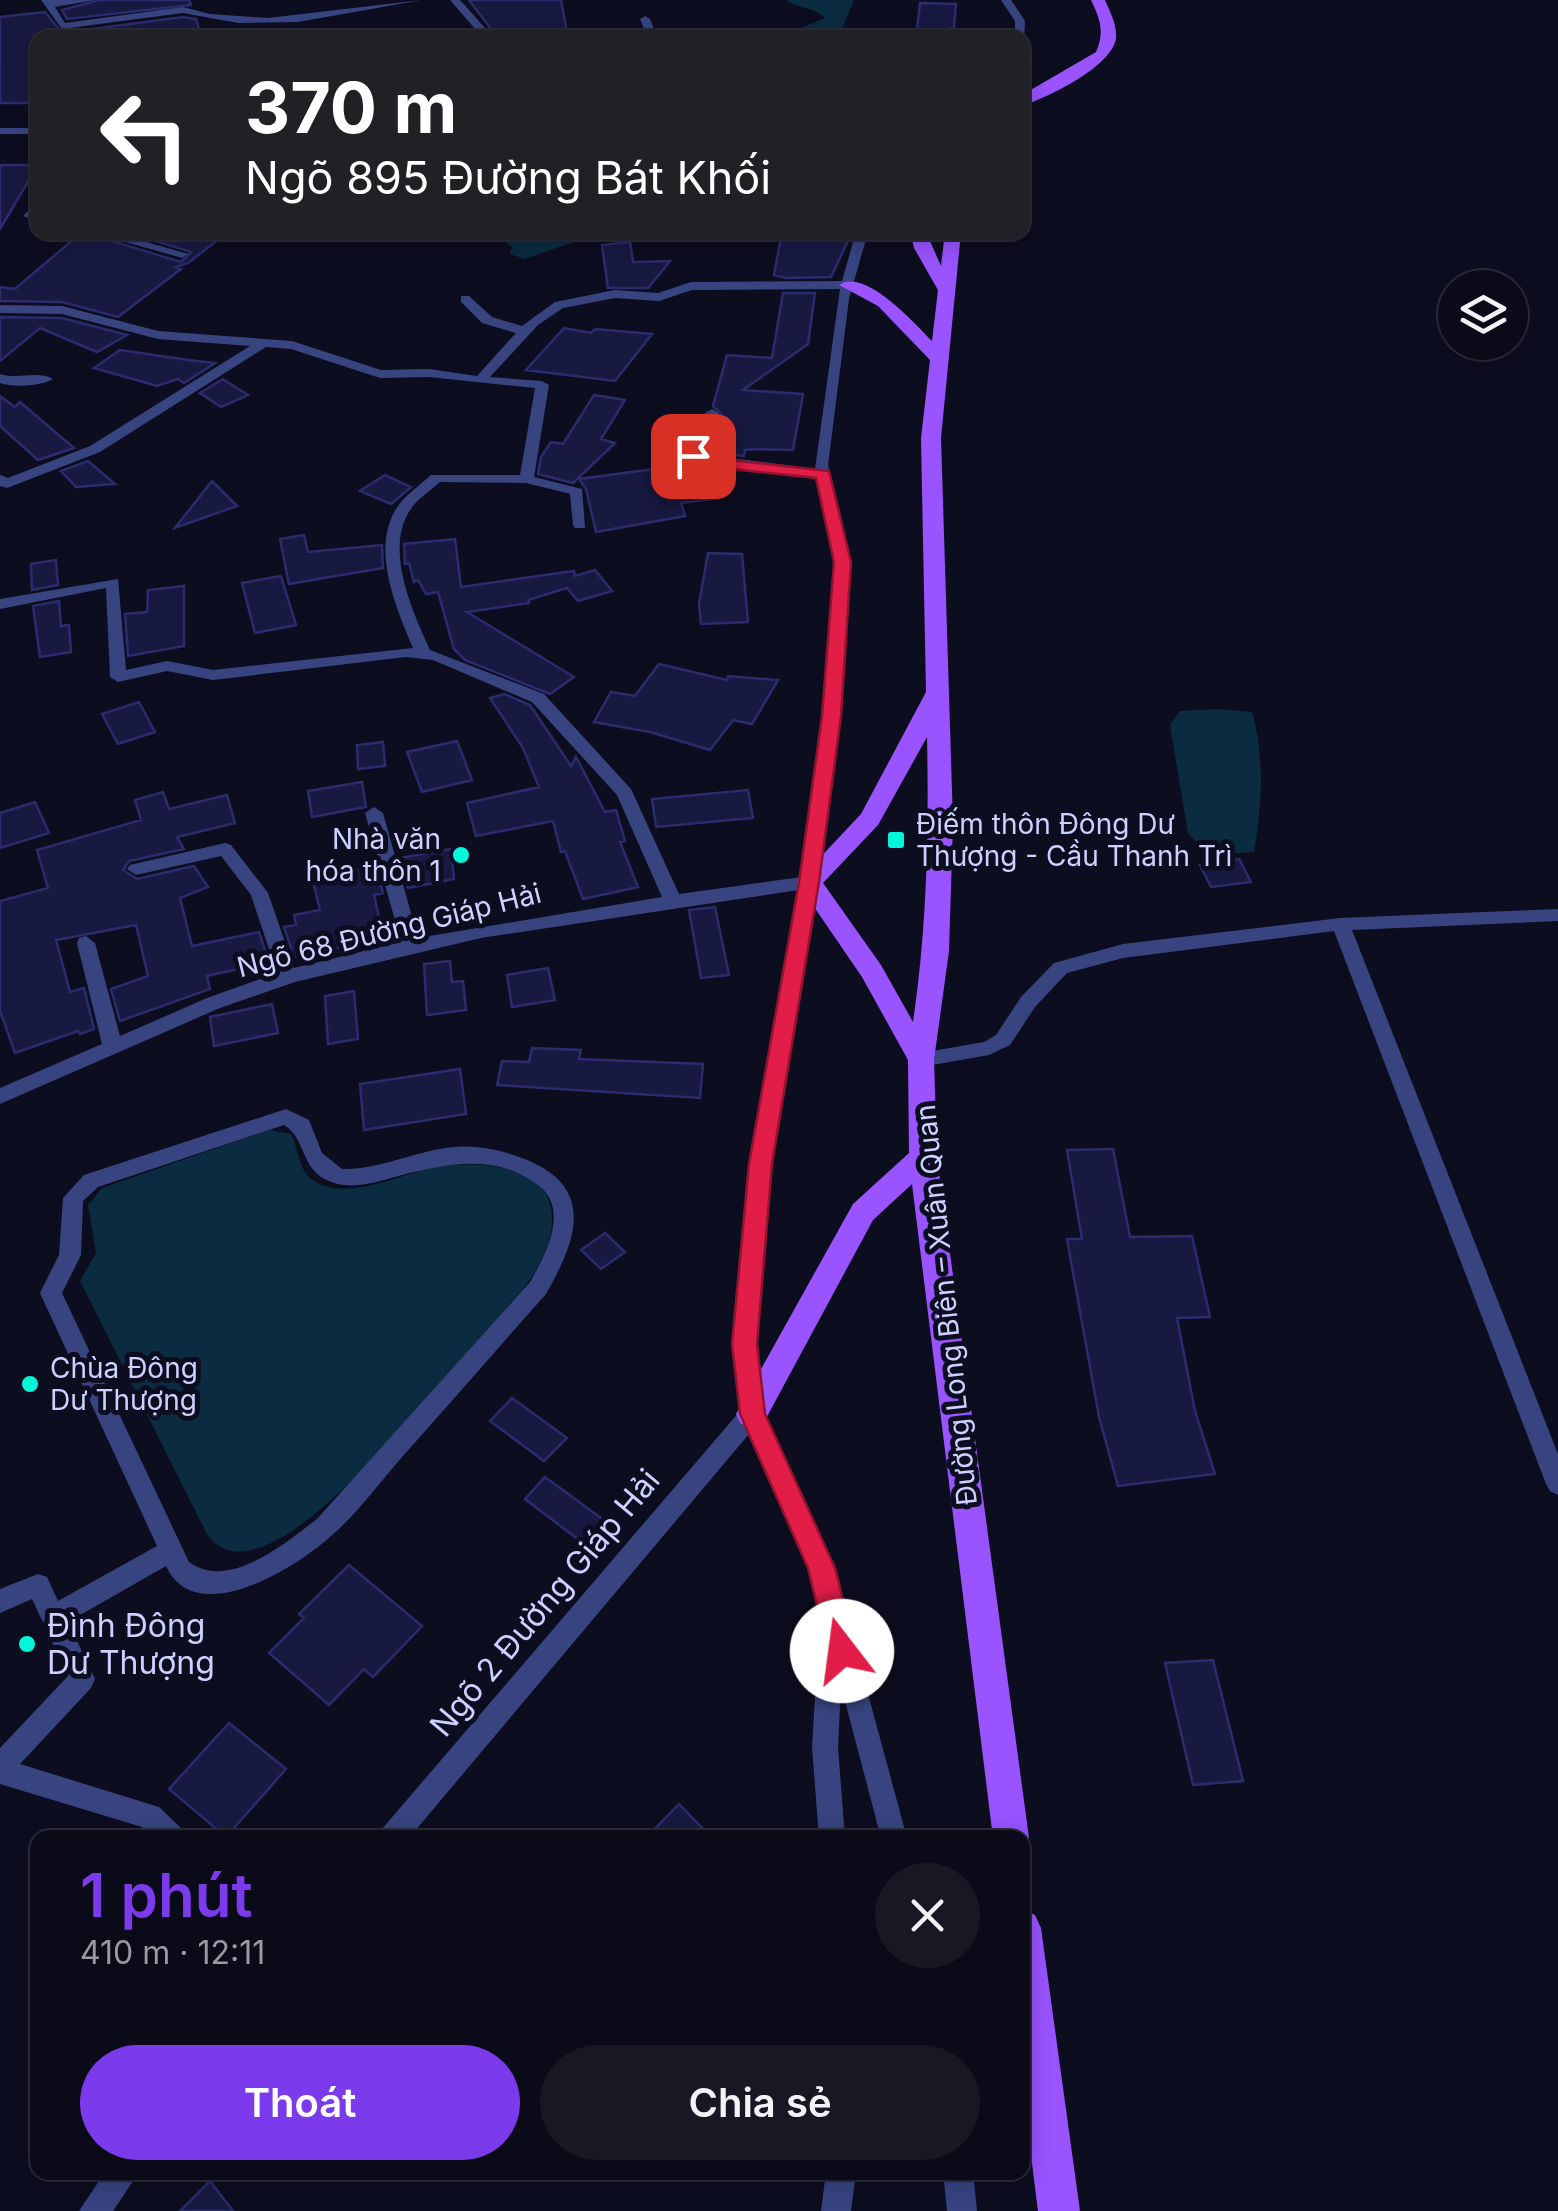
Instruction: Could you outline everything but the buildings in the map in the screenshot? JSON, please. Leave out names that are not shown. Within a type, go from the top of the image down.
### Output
[{"type":"main road","points":[[1030,98],[1090,66],[1104,53],[1110,42],[1109,27],[1098,0]]},
{"type":"main road","points":[[1039,73],[1104,53]]},
{"type":"main road","points":[[920,240],[946,289]]},
{"type":"main road","name":"Đường Long Biên – Xuân Quan","points":[[951,240],[931,438],[941,823],[936,951],[921,1060],[923,1157],[1010,1830]]},
{"type":"main road","points":[[848,285],[884,302],[937,356]]},
{"type":"main road","points":[[921,1060],[872,972],[809,882],[854,844],[881,807],[939,688]]},
{"type":"main road","points":[[752,1414],[863,1212],[923,1157]]},
{"type":"main road","points":[[1030,1989],[1059,2211]]},
{"type":"street","points":[[90,0],[47,2],[62,26],[183,10],[198,18],[249,21],[351,12],[417,0]]},
{"type":"street","points":[[455,0],[482,30]]},
{"type":"street","points":[[1006,0],[1020,20],[1020,30]]},
{"type":"street","points":[[645,19],[650,30]]},
{"type":"street","points":[[0,131],[30,131]]},
{"type":"street","points":[[127,240],[182,254]]},
{"type":"street","points":[[860,240],[848,285],[821,465],[842,562],[832,716],[809,882],[760,1164],[745,1344],[752,1414],[822,1568],[892,1830]]},
{"type":"street","points":[[480,380],[524,332],[559,305],[615,294],[659,298],[692,286],[848,285]]},
{"type":"street","points":[[465,299],[487,320],[524,332]]},
{"type":"street","points":[[0,309],[62,310],[158,335],[292,345],[380,374],[429,373],[542,385],[526,479]]},
{"type":"street","points":[[0,479],[6,484],[96,449],[263,343]]},
{"type":"street","points":[[0,378],[8,382],[46,380]]},
{"type":"street","points":[[712,413],[692,450],[700,460],[824,474]]},
{"type":"street","points":[[424,654],[404,610],[393,548],[402,511],[436,478],[526,479],[577,492],[580,525]]},
{"type":"street","points":[[0,604],[113,582],[118,677],[167,666],[213,675],[406,652],[436,655],[538,698],[625,792],[672,902]]},
{"type":"street","points":[[374,814],[412,948]]},
{"type":"street","points":[[136,869],[225,849],[259,893],[288,977]]},
{"type":"street","name":"Ngõ 68 Đường Giáp Hải","points":[[0,1096],[211,1003],[288,977],[513,924],[809,882]]},
{"type":"street","points":[[921,1060],[989,1048],[1003,1040],[1028,1002],[1062,968],[1123,951],[1340,924],[1558,914]]},
{"type":"street","points":[[1340,924],[1558,1484]]},
{"type":"street","points":[[86,943],[113,1046]]},
{"type":"street","points":[[286,1117],[302,1126],[311,1156],[322,1168],[342,1177],[460,1154],[491,1157],[546,1177],[565,1206],[566,1224],[553,1265],[538,1288],[325,1527],[276,1560],[224,1582],[200,1583],[180,1570],[171,1550],[51,1292],[70,1255],[74,1231],[70,1200],[77,1190],[91,1181],[286,1117]]},
{"type":"street","name":"Ngõ 2 Đường Giáp Hải","points":[[398,1830],[752,1414]]},
{"type":"street","points":[[53,1617],[171,1550]]},
{"type":"street","points":[[0,1601],[38,1585],[82,1679],[0,1769],[150,1816],[165,1830]]},
{"type":"street","points":[[831,1830],[824,1747],[832,1614]]},
{"type":"street","points":[[94,2211],[118,2180]]},
{"type":"street","points":[[836,2211],[840,2180]]},
{"type":"street","points":[[959,2180],[962,2211]]},
{"type":"water","points":[[786,0],[854,0],[842,30],[786,30],[825,18]]},
{"type":"water","points":[[504,240],[580,240],[525,259],[510,254],[512,247]]},
{"type":"water","points":[[1180,711],[1252,712],[1261,782],[1254,852],[1208,855],[1188,833],[1170,725]]},
{"type":"water","points":[[269,1130],[291,1134],[305,1172],[328,1187],[361,1187],[453,1165],[485,1165],[515,1172],[544,1191],[550,1204],[552,1227],[542,1260],[523,1289],[359,1473],[292,1531],[259,1548],[230,1550],[207,1534],[80,1281],[96,1253],[88,1205],[102,1188]]},
{"type":"place","name":"Điếm thôn Đông Dư Thượng - Cầu Thanh Trì","points":[[896,840]]},
{"type":"place","name":"Nhà văn hóa thôn 1","points":[[461,855]]},
{"type":"place","name":"Chùa Đông Dư Thượng","points":[[30,1384]]},
{"type":"place","name":"Đình Đông Dư Thượng","points":[[27,1644]]},
{"type":"route","points":[[693,456],[712,462],[824,474],[842,562],[832,716],[809,882],[760,1164],[745,1344],[752,1414],[822,1568],[842,1651]]}]
